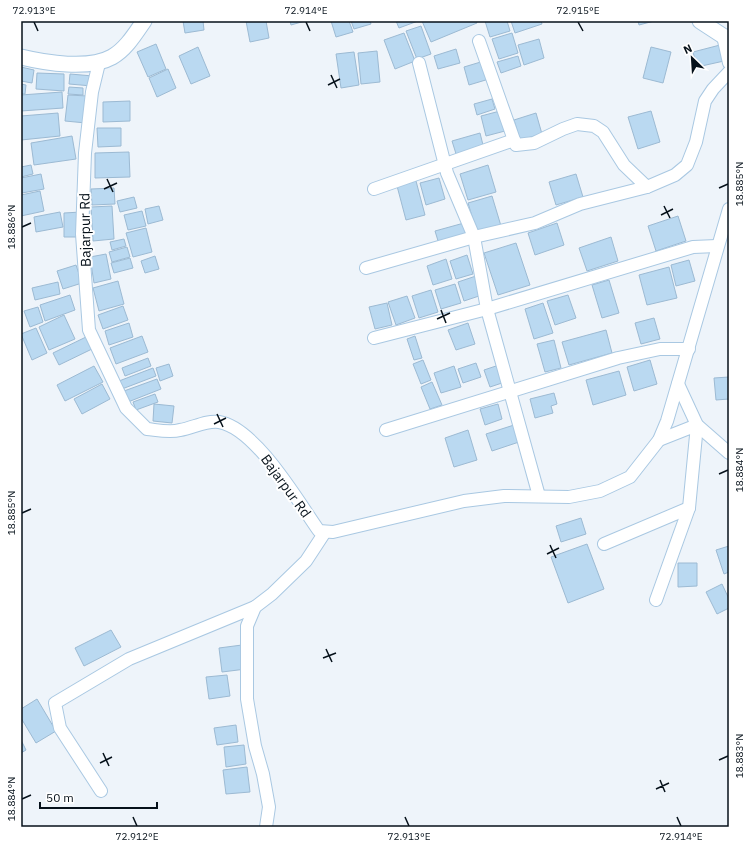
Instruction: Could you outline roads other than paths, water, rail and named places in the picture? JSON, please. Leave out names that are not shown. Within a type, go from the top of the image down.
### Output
[{"type":"street","points":[[21,57],[82,64],[99,63],[112,57],[128,45],[144,21]]},
{"type":"street","points":[[700,21],[726,37],[729,63]]},
{"type":"street","points":[[479,41],[516,145],[534,143],[577,124],[594,126],[603,132],[624,165],[647,186]]},
{"type":"street","name":"Bajarpur Rd","points":[[99,63],[92,92],[85,153],[82,234],[89,330],[126,408],[147,429],[179,431],[199,424],[219,422],[229,426],[251,440],[285,479],[319,531],[324,532]]},
{"type":"street","points":[[419,63],[445,165],[474,237],[487,309],[539,496]]},
{"type":"street","points":[[366,268],[474,237],[535,223],[580,204],[647,186],[674,175],[687,165],[696,142],[705,101],[713,89],[729,72]]},
{"type":"street","points":[[374,189],[514,140]]},
{"type":"street","points":[[101,792],[60,728],[55,703],[128,659],[255,607],[272,594],[306,561],[324,532],[333,532],[464,500],[504,496],[569,497],[600,492],[630,477],[658,440],[667,421],[729,209]]},
{"type":"street","points":[[374,338],[487,309],[693,247],[717,246]]},
{"type":"street","points":[[386,430],[618,358],[660,349],[689,350]]},
{"type":"street","points":[[678,384],[697,425],[729,453]]},
{"type":"street","points":[[658,440],[697,425]]},
{"type":"street","points":[[656,600],[689,508],[697,425]]},
{"type":"street","points":[[604,544],[689,508]]},
{"type":"street","points":[[255,607],[247,626],[247,698],[252,734],[263,774],[269,807],[266,827]]}]
